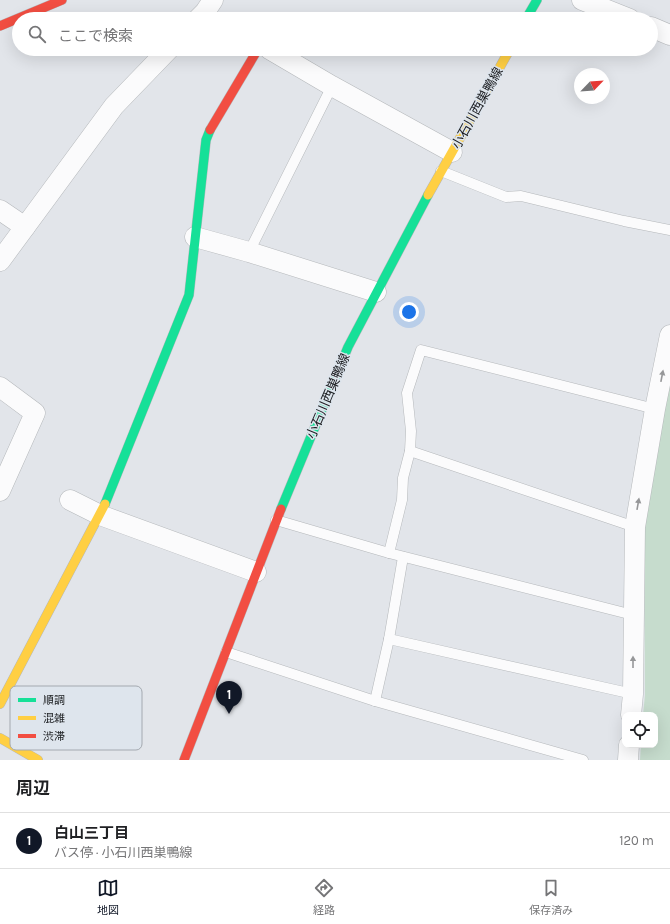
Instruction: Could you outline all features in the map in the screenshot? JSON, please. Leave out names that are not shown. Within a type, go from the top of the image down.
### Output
[{"type":"street","points":[[33,12],[62,0]]},
{"type":"street","points":[[530,12],[537,0]]},
{"type":"street","points":[[582,0],[612,12]]},
{"type":"street","points":[[0,26],[12,21]]},
{"type":"street","points":[[658,30],[670,35]]},
{"type":"street","points":[[0,261],[114,106],[162,56]]},
{"type":"street","points":[[0,704],[100,515],[189,295],[206,140],[211,127],[254,56]]},
{"type":"street","points":[[281,56],[452,152]]},
{"type":"street","name":"小石川西巣鴨線","points":[[184,760],[276,520],[348,348],[376,292],[441,171],[506,56]]},
{"type":"street","points":[[0,210],[25,227]]},
{"type":"street","points":[[195,237],[249,252],[376,292]]},
{"type":"street","points":[[631,712],[633,694],[635,527],[655,409],[670,334]]},
{"type":"street","points":[[0,387],[35,413],[0,491]]},
{"type":"street","points":[[70,500],[100,515],[256,572]]},
{"type":"street","points":[[0,738],[10,744]]},
{"type":"street","points":[[628,760],[629,748]]},
{"type":"street","points":[[21,750],[38,760]]},
{"type":"lane","points":[[249,252],[332,86]]},
{"type":"lane","points":[[441,171],[506,197],[521,196],[624,221],[670,230]]},
{"type":"lane","points":[[389,553],[402,500],[403,478],[410,451],[411,431],[407,393],[420,350],[655,409]]},
{"type":"lane","points":[[410,451],[635,527]]},
{"type":"lane","points":[[276,520],[403,557],[633,615]]},
{"type":"lane","points":[[375,701],[389,640],[403,557]]},
{"type":"lane","points":[[389,640],[633,694]]},
{"type":"lane","points":[[226,652],[375,701],[583,760]]},
{"type":"green space","points":[[670,383],[670,760],[640,760],[641,748],[658,748],[658,712],[643,712],[645,695],[644,521]]},
{"type":"traffic: fast","points":[[530,12],[537,0]]},
{"type":"traffic: fast","points":[[105,504],[189,295],[206,140],[210,130]]},
{"type":"traffic: fast","points":[[281,509],[348,347],[428,195]]},
{"type":"traffic: slow","points":[[428,195],[506,56]]},
{"type":"traffic: slow","points":[[0,704],[105,504]]},
{"type":"traffic: slow","points":[[0,738],[10,744]]},
{"type":"traffic: slow","points":[[21,750],[38,760]]},
{"type":"traffic: jam","points":[[33,12],[62,0]]},
{"type":"traffic: jam","points":[[0,26],[12,21]]},
{"type":"traffic: jam","points":[[210,130],[254,56]]},
{"type":"traffic: jam","points":[[184,760],[281,509]]},
{"type":"place","name":"白山三丁目","points":[[229,714]]}]
